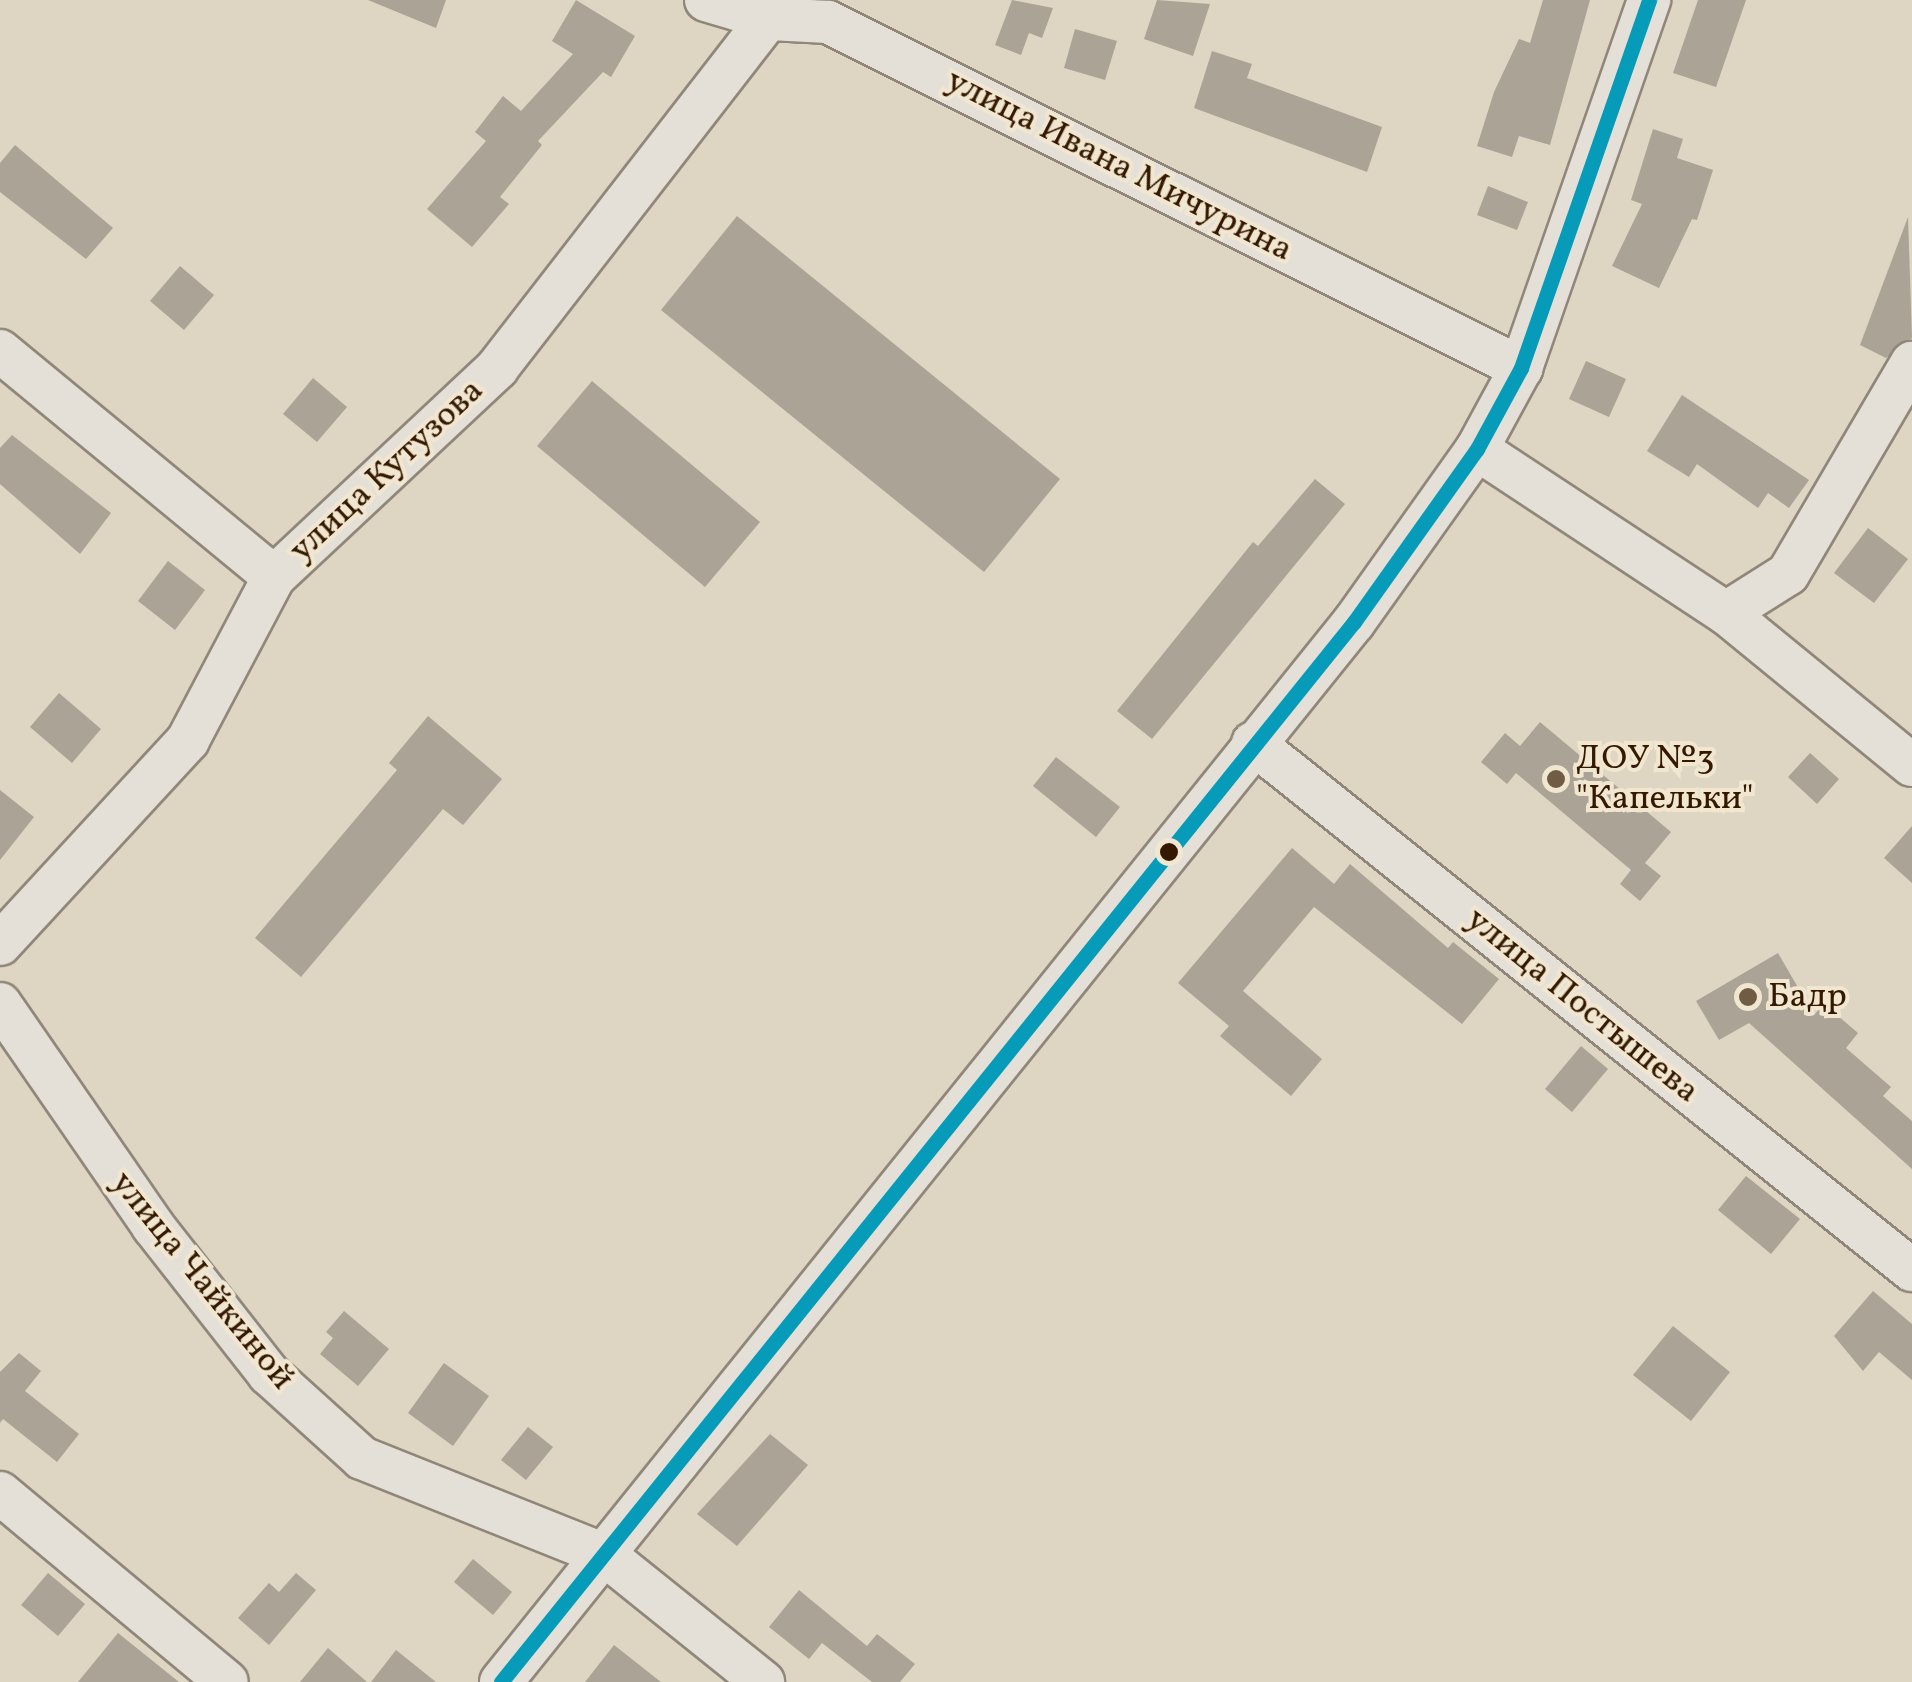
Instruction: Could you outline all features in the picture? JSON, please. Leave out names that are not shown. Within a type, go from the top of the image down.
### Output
[{"type":"street","name":"улица Ивана Мичурина","points":[[706,0],[828,22],[1521,368]]},
{"type":"street","points":[[502,1682],[1354,622],[1477,449],[1521,368],[1649,0]]},
{"type":"street","name":"улица Кутузова","points":[[0,944],[188,740],[274,576],[497,368],[776,10]]},
{"type":"street","points":[[0,350],[274,576]]},
{"type":"street","points":[[1726,613],[1788,574],[1912,363]]},
{"type":"street","points":[[1477,449],[1726,613],[1912,765]]},
{"type":"street","name":"улица Постышева","points":[[1253,743],[1912,1270]]},
{"type":"street","name":"улица Чайкиной","points":[[0,1004],[152,1226],[269,1374],[362,1458],[605,1555],[763,1682]]},
{"type":"street","points":[[0,1493],[227,1682]]},
{"type":"building","points":[[368,0],[446,0],[436,28]]},
{"type":"building","points":[[576,0],[635,36],[611,77],[603,72],[538,141],[542,145],[500,197],[509,204],[472,247],[427,209],[486,141],[475,132],[503,96],[521,111],[573,54],[552,41]]},
{"type":"building","points":[[1012,0],[1053,8],[1042,38],[1029,33],[1021,55],[995,45]]},
{"type":"building","points":[[1157,0],[1210,4],[1193,56],[1144,39]]},
{"type":"building","points":[[1543,0],[1590,0],[1550,145],[1519,136],[1512,157],[1477,146],[1494,92],[1519,39],[1530,43]]},
{"type":"building","points":[[1698,0],[1746,0],[1716,87],[1673,73]]},
{"type":"building","points":[[1075,29],[1117,41],[1105,80],[1064,68]]},
{"type":"building","points":[[1212,51],[1252,64],[1247,78],[1382,127],[1367,172],[1194,108]]},
{"type":"building","points":[[1653,129],[1683,139],[1677,158],[1713,170],[1697,220],[1692,219],[1659,288],[1612,266],[1642,204],[1631,200]]},
{"type":"building","points":[[15,145],[113,228],[86,259],[0,192],[0,163]]},
{"type":"building","points":[[1488,186],[1528,202],[1517,230],[1477,215]]},
{"type":"building","points":[[737,216],[1060,479],[984,572],[661,310]]},
{"type":"building","points":[[1908,217],[1912,338],[1886,358],[1860,345]]},
{"type":"building","points":[[180,266],[214,295],[184,330],[150,301]]},
{"type":"building","points":[[1586,361],[1626,379],[1609,417],[1569,399]]},
{"type":"building","points":[[313,378],[347,407],[317,442],[283,414]]},
{"type":"building","points":[[592,381],[760,522],[705,587],[537,446]]},
{"type":"building","points":[[1682,395],[1809,480],[1789,508],[1768,493],[1758,508],[1697,464],[1689,477],[1647,451]]},
{"type":"building","points":[[12,435],[111,513],[80,554],[0,484],[0,448]]},
{"type":"building","points":[[1315,479],[1345,504],[1152,739],[1117,711],[1253,542],[1258,546]]},
{"type":"building","points":[[1868,528],[1908,559],[1874,603],[1834,573]]},
{"type":"building","points":[[168,561],[205,590],[175,630],[138,601]]},
{"type":"building","points":[[59,693],[101,729],[72,763],[30,727]]},
{"type":"building","points":[[428,716],[502,779],[463,825],[443,809],[301,977],[255,938],[397,770],[389,763]]},
{"type":"building","points":[[1540,722],[1671,832],[1645,863],[1661,876],[1640,901],[1620,884],[1631,870],[1516,773],[1507,784],[1481,762],[1505,733],[1520,746]]},
{"type":"building","points":[[1810,753],[1839,779],[1817,804],[1788,777]]},
{"type":"building","points":[[1056,757],[1120,807],[1096,837],[1033,786]]},
{"type":"building","points":[[0,790],[34,817],[0,860]]},
{"type":"building","points":[[1912,826],[1912,883],[1884,858]]},
{"type":"building","points":[[1292,848],[1334,884],[1350,864],[1448,948],[1453,942],[1499,979],[1462,1024],[1314,907],[1243,991],[1322,1059],[1291,1096],[1220,1036],[1229,1026],[1178,983]]},
{"type":"building","points":[[1778,953],[1814,1015],[1824,1004],[1858,1033],[1846,1048],[1891,1087],[1883,1096],[1912,1121],[1912,1169],[1749,1023],[1719,1040],[1696,1001]]},
{"type":"building","points":[[1581,1046],[1608,1069],[1572,1112],[1545,1089]]},
{"type":"building","points":[[1746,1176],[1800,1219],[1771,1254],[1718,1210]]},
{"type":"building","points":[[1873,1291],[1912,1324],[1912,1380],[1879,1352],[1863,1371],[1834,1336]]},
{"type":"building","points":[[344,1311],[389,1349],[358,1386],[320,1354],[333,1338],[326,1332]]},
{"type":"building","points":[[1673,1326],[1730,1372],[1691,1421],[1633,1375]]},
{"type":"building","points":[[19,1353],[41,1371],[25,1391],[79,1434],[57,1462],[3,1419],[0,1423],[0,1372]]},
{"type":"building","points":[[444,1363],[489,1396],[453,1446],[408,1413]]},
{"type":"building","points":[[528,1427],[553,1447],[526,1480],[501,1460]]},
{"type":"building","points":[[770,1434],[808,1465],[737,1546],[697,1514]]},
{"type":"building","points":[[473,1559],[512,1592],[493,1615],[454,1582]]},
{"type":"building","points":[[48,1573],[85,1604],[58,1636],[21,1605]]},
{"type":"building","points":[[296,1573],[316,1590],[269,1645],[238,1618],[269,1583],[279,1592]]},
{"type":"building","points":[[799,1590],[867,1646],[877,1634],[915,1664],[900,1682],[872,1682],[822,1643],[809,1659],[769,1627]]},
{"type":"building","points":[[118,1633],[179,1682],[78,1682]]},
{"type":"building","points":[[614,1645],[661,1682],[585,1682]]},
{"type":"building","points":[[328,1648],[367,1682],[300,1682]]},
{"type":"building","points":[[396,1650],[436,1682],[371,1682]]},
{"type":"transit line","points":[[501,1682],[1354,622],[1477,449],[1521,368],[1649,0]]},
{"type":"place","name":"ДОУ №3 \"Капельки\"","points":[[1556,779]]},
{"type":"place","name":"Бадр","points":[[1748,997]]}]
